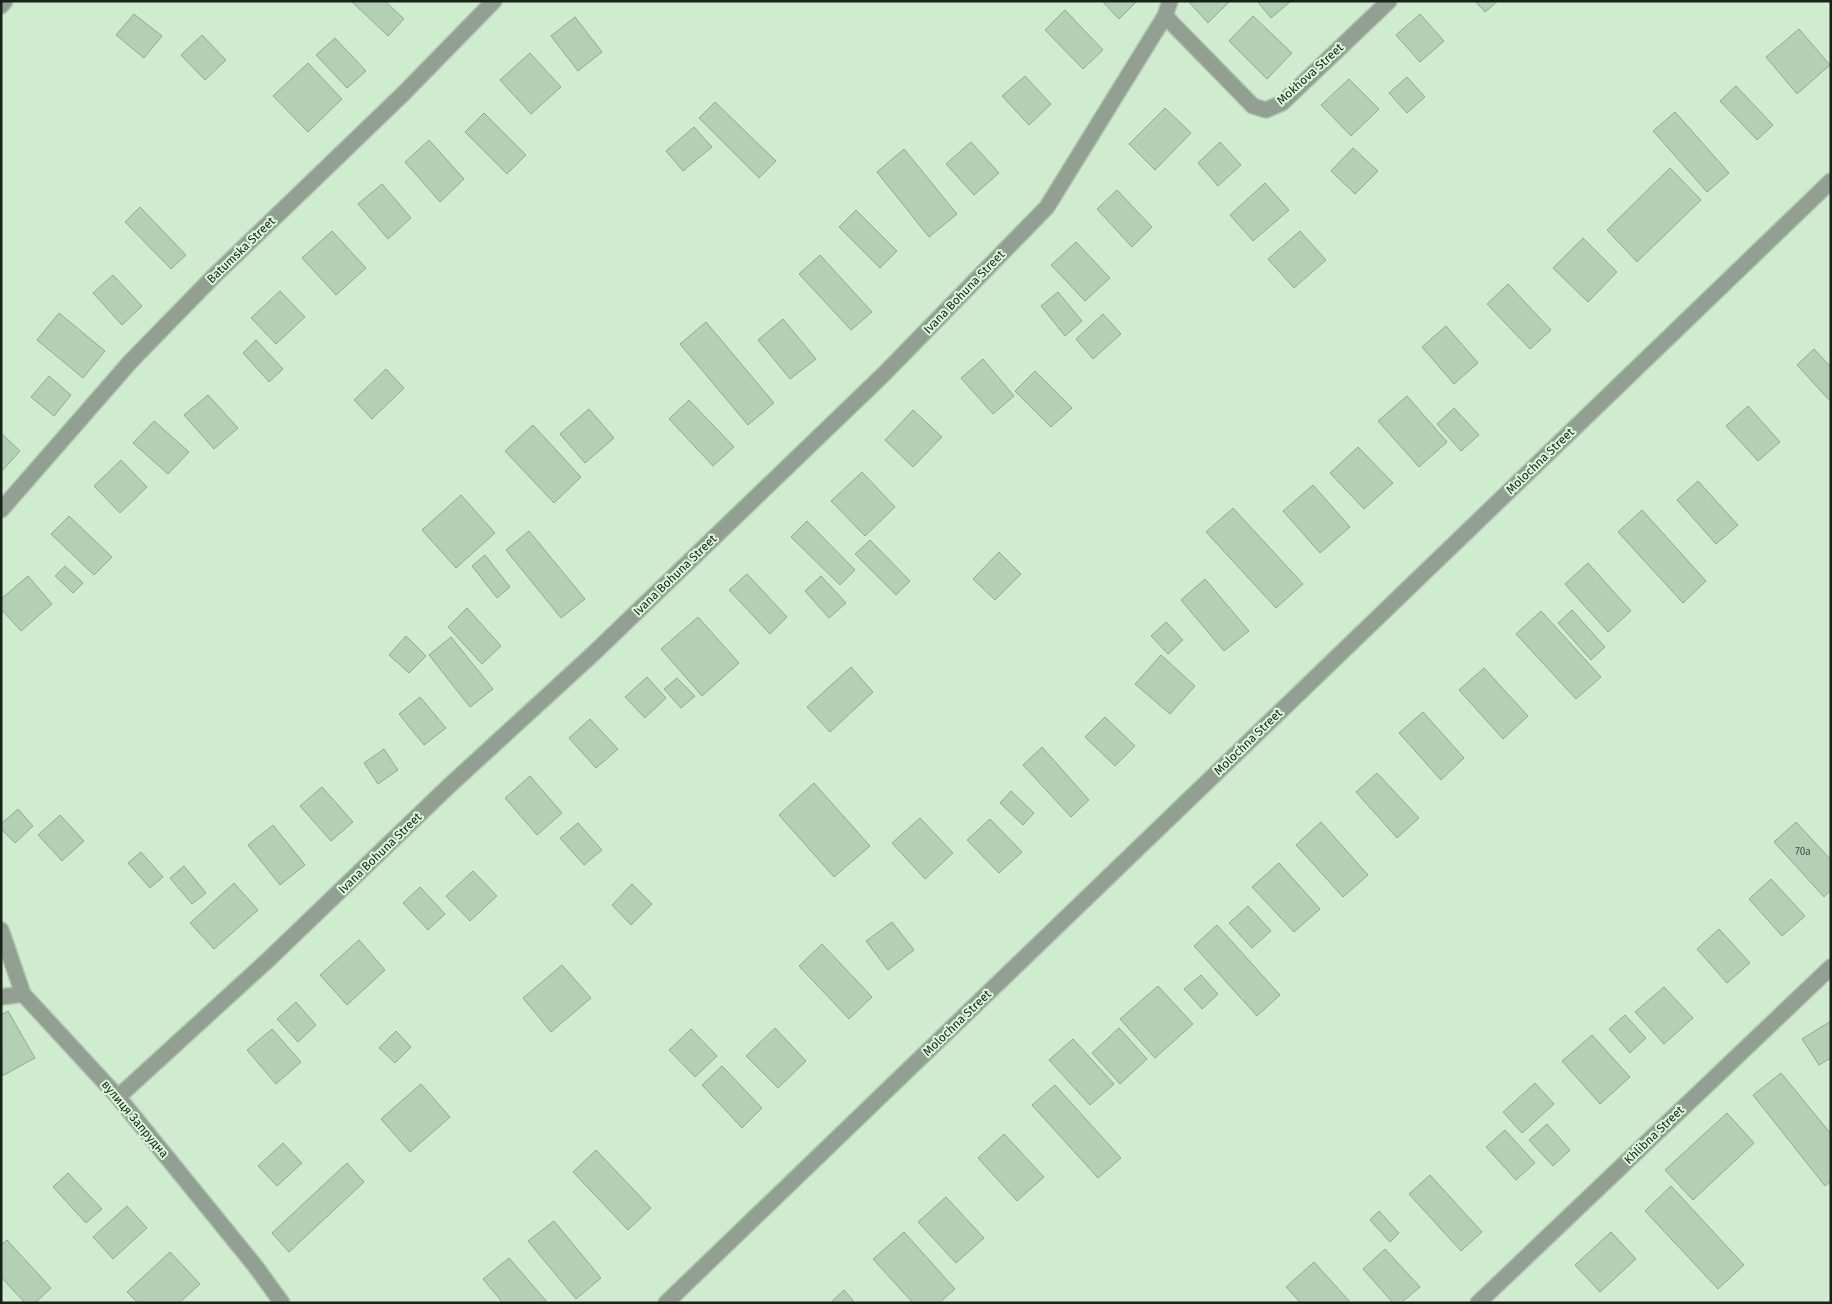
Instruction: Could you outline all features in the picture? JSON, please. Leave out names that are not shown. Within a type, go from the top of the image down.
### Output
[{"type":"street","points":[[1,6],[4,1]]},
{"type":"street","name":"Batumska Street","points":[[1,510],[131,361],[214,276],[404,94],[494,1]]},
{"type":"street","name":"Mokhova Street","points":[[1168,8],[1254,106],[1266,110],[1282,103],[1389,1]]},
{"type":"street","name":"Ivana Bohuna Street","points":[[118,1097],[268,960],[450,785],[594,653],[884,374],[1047,207],[1168,8]]},
{"type":"street","name":"Molochna Street","points":[[666,1303],[1831,181]]},
{"type":"street","name":"вулиця Запрудна","points":[[1,930],[24,994],[118,1097],[256,1267],[282,1303]]},
{"type":"street","name":"Khlibna Street","points":[[1478,1303],[1831,968]]},
{"type":"street","points":[[1,997],[24,994]]},
{"type":"building","points":[[351,1],[385,1],[404,19],[388,36]]},
{"type":"building","points":[[1102,1],[1137,1],[1119,19]]},
{"type":"building","points":[[1188,1],[1230,1],[1208,23]]},
{"type":"building","points":[[1257,1],[1290,1],[1290,2],[1271,18]]},
{"type":"building","points":[[1475,1],[1498,1],[1485,12]]},
{"type":"building","points":[[1065,10],[1103,50],[1083,69],[1045,30]]},
{"type":"building","points":[[134,14],[162,36],[144,58],[116,35]]},
{"type":"building","points":[[1420,14],[1444,41],[1420,62],[1396,35]]},
{"type":"building","points":[[1253,16],[1292,53],[1267,79],[1229,41]]},
{"type":"building","points":[[575,17],[602,52],[578,71],[551,36]]},
{"type":"building","points":[[1799,29],[1830,65],[1797,94],[1766,57]]},
{"type":"building","points":[[202,35],[226,60],[205,80],[181,55]]},
{"type":"building","points":[[335,38],[366,71],[347,88],[316,55]]},
{"type":"building","points":[[530,53],[561,87],[531,114],[500,80]]},
{"type":"building","points":[[308,63],[342,99],[308,132],[273,96]]},
{"type":"building","points":[[1025,76],[1051,104],[1029,125],[1002,96]]},
{"type":"building","points":[[1407,77],[1425,97],[1407,113],[1389,93]]},
{"type":"building","points":[[1349,79],[1379,109],[1351,136],[1321,105]]},
{"type":"building","points":[[1736,86],[1773,125],[1757,140],[1720,101]]},
{"type":"building","points":[[715,102],[776,161],[759,178],[699,118]]},
{"type":"building","points":[[1165,108],[1191,133],[1155,170],[1129,144]]},
{"type":"building","points":[[1675,112],[1729,173],[1707,192],[1653,131]]},
{"type":"building","points":[[484,113],[526,155],[507,174],[465,132]]},
{"type":"building","points":[[694,127],[712,147],[683,171],[666,151]]},
{"type":"building","points":[[429,140],[464,179],[440,202],[405,162]]},
{"type":"building","points":[[971,142],[999,173],[974,195],[946,164]]},
{"type":"building","points":[[1220,142],[1241,165],[1218,186],[1198,163]]},
{"type":"building","points":[[1353,148],[1378,171],[1355,194],[1331,171]]},
{"type":"building","points":[[904,149],[957,214],[929,237],[877,172]]},
{"type":"building","points":[[1670,168],[1701,200],[1637,262],[1607,230]]},
{"type":"building","points":[[1265,183],[1289,210],[1253,241],[1230,215]]},
{"type":"building","points":[[382,184],[411,218],[388,239],[358,204]]},
{"type":"building","points":[[1117,190],[1152,227],[1132,247],[1097,209]]},
{"type":"building","points":[[140,207],[186,255],[171,269],[125,222]]},
{"type":"building","points":[[856,210],[897,251],[880,268],[839,227]]},
{"type":"building","points":[[332,231],[366,268],[336,295],[302,258]]},
{"type":"building","points":[[1300,231],[1326,260],[1294,288],[1268,259]]},
{"type":"building","points":[[1583,238],[1617,272],[1588,302],[1553,268]]},
{"type":"building","points":[[1076,242],[1110,278],[1085,301],[1051,265]]},
{"type":"building","points":[[820,255],[872,312],[851,330],[799,274]]},
{"type":"building","points":[[113,275],[142,306],[122,325],[93,293]]},
{"type":"building","points":[[1508,284],[1551,330],[1530,349],[1487,304]]},
{"type":"building","points":[[280,291],[305,317],[276,344],[251,318]]},
{"type":"building","points":[[1058,292],[1082,321],[1065,336],[1041,306]]},
{"type":"building","points":[[59,313],[105,351],[83,378],[37,340]]},
{"type":"building","points":[[1103,314],[1121,334],[1093,359],[1076,339]]},
{"type":"building","points":[[783,319],[816,359],[790,379],[758,340]]},
{"type":"building","points":[[706,322],[774,403],[748,425],[680,344]]},
{"type":"building","points":[[1446,326],[1478,363],[1454,384],[1422,347]]},
{"type":"building","points":[[256,340],[283,369],[269,382],[243,353]]},
{"type":"building","points":[[1814,349],[1831,367],[1831,402],[1797,365]]},
{"type":"building","points":[[983,359],[1014,396],[993,414],[961,378]]},
{"type":"building","points":[[386,369],[404,388],[372,419],[354,400]]},
{"type":"building","points":[[1035,371],[1072,408],[1051,427],[1015,391]]},
{"type":"building","points":[[49,376],[71,395],[54,416],[31,397]]},
{"type":"building","points":[[208,395],[238,428],[214,449],[184,415]]},
{"type":"building","points":[[1407,396],[1447,442],[1419,467],[1378,421]]},
{"type":"building","points":[[689,400],[734,447],[713,466],[669,419]]},
{"type":"building","points":[[1748,406],[1780,442],[1758,461],[1726,426]]},
{"type":"building","points":[[1454,408],[1479,435],[1461,451],[1437,424]]},
{"type":"building","points":[[589,409],[614,438],[585,463],[560,434]]},
{"type":"building","points":[[913,410],[942,437],[913,467],[885,440]]},
{"type":"building","points":[[154,421],[189,452],[168,474],[133,443]]},
{"type":"building","points":[[533,425],[581,477],[554,503],[505,451]]},
{"type":"building","points":[[1,433],[20,451],[1,472]]},
{"type":"building","points":[[1358,447],[1393,483],[1364,509],[1330,473]]},
{"type":"building","points":[[121,460],[147,487],[120,513],[94,486]]},
{"type":"building","points":[[862,472],[895,507],[865,536],[831,501]]},
{"type":"building","points":[[1698,481],[1738,525],[1716,544],[1677,500]]},
{"type":"building","points":[[1313,485],[1350,527],[1320,553],[1283,511]]},
{"type":"building","points":[[461,495],[495,533],[456,568],[422,530]]},
{"type":"building","points":[[1233,508],[1303,584],[1276,608],[1206,532]]},
{"type":"building","points":[[1642,510],[1706,581],[1683,603],[1618,532]]},
{"type":"building","points":[[69,516],[112,557],[94,575],[51,534]]},
{"type":"building","points":[[807,521],[855,570],[840,585],[791,537]]},
{"type":"building","points":[[529,531],[585,599],[561,618],[506,550]]},
{"type":"building","points":[[870,540],[910,581],[896,595],[855,554]]},
{"type":"building","points":[[999,552],[1021,574],[995,600],[973,579]]},
{"type":"building","points":[[485,555],[510,587],[497,598],[472,566]]},
{"type":"building","points":[[1588,563],[1631,611],[1608,632],[1565,584]]},
{"type":"building","points":[[65,566],[83,583],[73,593],[55,576]]},
{"type":"building","points":[[747,574],[787,617],[770,634],[729,590]]},
{"type":"building","points":[[28,576],[52,604],[21,631],[1,609],[1,599]]},
{"type":"building","points":[[821,576],[846,603],[829,618],[805,591]]},
{"type":"building","points":[[1205,579],[1249,631],[1224,651],[1181,600]]},
{"type":"building","points":[[467,608],[501,646],[482,664],[448,627]]},
{"type":"building","points":[[1572,610],[1605,647],[1591,660],[1558,623]]},
{"type":"building","points":[[1541,611],[1601,677],[1576,699],[1516,634]]},
{"type":"building","points":[[698,617],[739,663],[702,696],[661,649]]},
{"type":"building","points":[[1166,622],[1183,640],[1168,654],[1151,636]]},
{"type":"building","points":[[406,636],[426,656],[409,673],[389,655]]},
{"type":"building","points":[[451,637],[493,689],[470,707],[429,655]]},
{"type":"building","points":[[1161,655],[1195,686],[1170,714],[1135,684]]},
{"type":"building","points":[[851,667],[873,692],[830,732],[807,707]]},
{"type":"building","points":[[1484,668],[1528,716],[1503,739],[1459,690]]},
{"type":"building","points":[[647,677],[666,698],[645,718],[625,697]]},
{"type":"building","points":[[677,678],[695,696],[681,708],[664,689]]},
{"type":"building","points":[[420,697],[446,728],[424,745],[399,714]]},
{"type":"building","points":[[1423,712],[1464,758],[1441,780],[1399,733]]},
{"type":"building","points":[[1105,717],[1135,746],[1115,766],[1085,737]]},
{"type":"building","points":[[590,719],[618,749],[596,768],[569,738]]},
{"type":"building","points":[[1042,747],[1089,800],[1071,817],[1023,765]]},
{"type":"building","points":[[384,749],[398,770],[378,784],[364,763]]},
{"type":"building","points":[[1377,773],[1419,818],[1397,838],[1356,792]]},
{"type":"building","points":[[530,776],[562,813],[537,835],[505,798]]},
{"type":"building","points":[[814,783],[870,846],[834,877],[779,815]]},
{"type":"building","points":[[322,787],[353,822],[331,841],[300,806]]},
{"type":"building","points":[[1011,791],[1034,813],[1023,825],[1000,803]]},
{"type":"building","points":[[18,809],[33,826],[15,843],[1,829],[1,824]]},
{"type":"building","points":[[60,815],[84,841],[62,861],[38,835]]},
{"type":"building","points":[[920,818],[953,853],[925,879],[892,843]]},
{"type":"building","points":[[990,819],[1022,852],[999,873],[967,840]]},
{"type":"building","points":[[1321,822],[1368,875],[1343,897],[1296,845]]},
{"type":"building","points":[[1796,822],[1831,860],[1831,890],[1824,897],[1774,842]]},
{"type":"building","points":[[578,823],[602,850],[584,865],[560,838]]},
{"type":"building","points":[[273,825],[305,865],[280,885],[248,845]]},
{"type":"building","points":[[141,852],[163,877],[150,888],[128,863]]},
{"type":"building","points":[[1279,863],[1320,909],[1294,932],[1252,887]]},
{"type":"building","points":[[184,866],[206,893],[192,904],[170,878]]},
{"type":"building","points":[[473,871],[497,896],[470,921],[446,896]]},
{"type":"building","points":[[1771,879],[1805,916],[1782,936],[1749,899]]},
{"type":"building","points":[[234,883],[258,910],[214,949],[190,923]]},
{"type":"building","points":[[632,884],[652,904],[631,925],[612,905]]},
{"type":"building","points":[[420,887],[445,914],[428,930],[403,903]]},
{"type":"building","points":[[1248,906],[1271,931],[1252,948],[1229,923]]},
{"type":"building","points":[[892,922],[914,950],[888,970],[866,941]]},
{"type":"building","points":[[1217,925],[1280,995],[1257,1016],[1194,946]]},
{"type":"building","points":[[1719,929],[1750,963],[1727,983],[1697,949]]},
{"type":"building","points":[[359,940],[385,970],[347,1005],[320,975]]},
{"type":"building","points":[[822,944],[872,997],[849,1019],[799,966]]},
{"type":"building","points":[[562,965],[591,998],[551,1032],[523,998]]},
{"type":"building","points":[[1201,975],[1218,994],[1202,1009],[1184,989]]},
{"type":"building","points":[[1158,986],[1193,1024],[1155,1058],[1120,1019]]},
{"type":"building","points":[[1664,987],[1693,1018],[1664,1044],[1635,1012]]},
{"type":"building","points":[[296,1002],[316,1025],[298,1042],[277,1019]]},
{"type":"building","points":[[8,1011],[35,1058],[2,1076],[1,1015]]},
{"type":"building","points":[[1625,1015],[1646,1038],[1630,1053],[1609,1029]]},
{"type":"building","points":[[1831,1021],[1831,1058],[1819,1065],[1802,1039]]},
{"type":"building","points":[[775,1028],[806,1061],[778,1088],[746,1056]]},
{"type":"building","points":[[1119,1028],[1147,1059],[1120,1084],[1092,1053]]},
{"type":"building","points":[[272,1029],[301,1062],[276,1084],[247,1050]]},
{"type":"building","points":[[691,1029],[717,1056],[695,1077],[669,1050]]},
{"type":"building","points":[[396,1031],[411,1047],[395,1063],[379,1048]]},
{"type":"building","points":[[1592,1035],[1630,1077],[1600,1104],[1562,1061]]},
{"type":"building","points":[[1073,1039],[1114,1084],[1090,1105],[1049,1060]]},
{"type":"building","points":[[722,1066],[762,1108],[742,1128],[702,1085]]},
{"type":"building","points":[[1781,1073],[1831,1134],[1831,1181],[1825,1186],[1753,1095]]},
{"type":"building","points":[[1535,1083],[1554,1104],[1522,1133],[1503,1112]]},
{"type":"building","points":[[421,1084],[450,1117],[410,1152],[381,1119]]},
{"type":"building","points":[[1055,1085],[1121,1158],[1098,1178],[1032,1105]]},
{"type":"building","points":[[1727,1113],[1754,1143],[1693,1200],[1665,1170]]},
{"type":"building","points":[[1547,1124],[1570,1150],[1553,1166],[1529,1140]]},
{"type":"building","points":[[1505,1130],[1535,1163],[1516,1180],[1486,1147]]},
{"type":"building","points":[[1004,1134],[1044,1177],[1017,1201],[978,1158]]},
{"type":"building","points":[[283,1143],[302,1163],[277,1186],[258,1166]]},
{"type":"building","points":[[596,1150],[651,1208],[628,1230],[573,1172]]},
{"type":"building","points":[[347,1163],[364,1182],[289,1252],[272,1233]]},
{"type":"building","points":[[68,1173],[102,1209],[86,1223],[53,1187]]},
{"type":"building","points":[[1430,1175],[1482,1232],[1461,1251],[1409,1194]]},
{"type":"building","points":[[1671,1186],[1744,1265],[1718,1289],[1645,1211]]},
{"type":"building","points":[[946,1197],[984,1238],[956,1263],[918,1222]]},
{"type":"building","points":[[127,1206],[147,1228],[113,1259],[93,1237]]},
{"type":"building","points":[[1379,1211],[1399,1233],[1390,1242],[1370,1220]]},
{"type":"building","points":[[554,1221],[601,1278],[576,1299],[528,1241]]},
{"type":"building","points":[[904,1232],[955,1289],[939,1303],[913,1303],[873,1259]]},
{"type":"building","points":[[1611,1232],[1636,1259],[1600,1292],[1575,1265]]},
{"type":"building","points":[[7,1240],[51,1288],[35,1303],[25,1303],[1,1277],[1,1245]]},
{"type":"building","points":[[1385,1249],[1420,1287],[1401,1303],[1393,1303],[1363,1269]]},
{"type":"building","points":[[170,1252],[200,1284],[179,1303],[138,1303],[127,1292]]},
{"type":"building","points":[[509,1258],[548,1303],[503,1303],[483,1279]]},
{"type":"building","points":[[1314,1262],[1351,1303],[1301,1303],[1286,1287]]},
{"type":"building","points":[[844,1290],[855,1303],[830,1303]]}]
